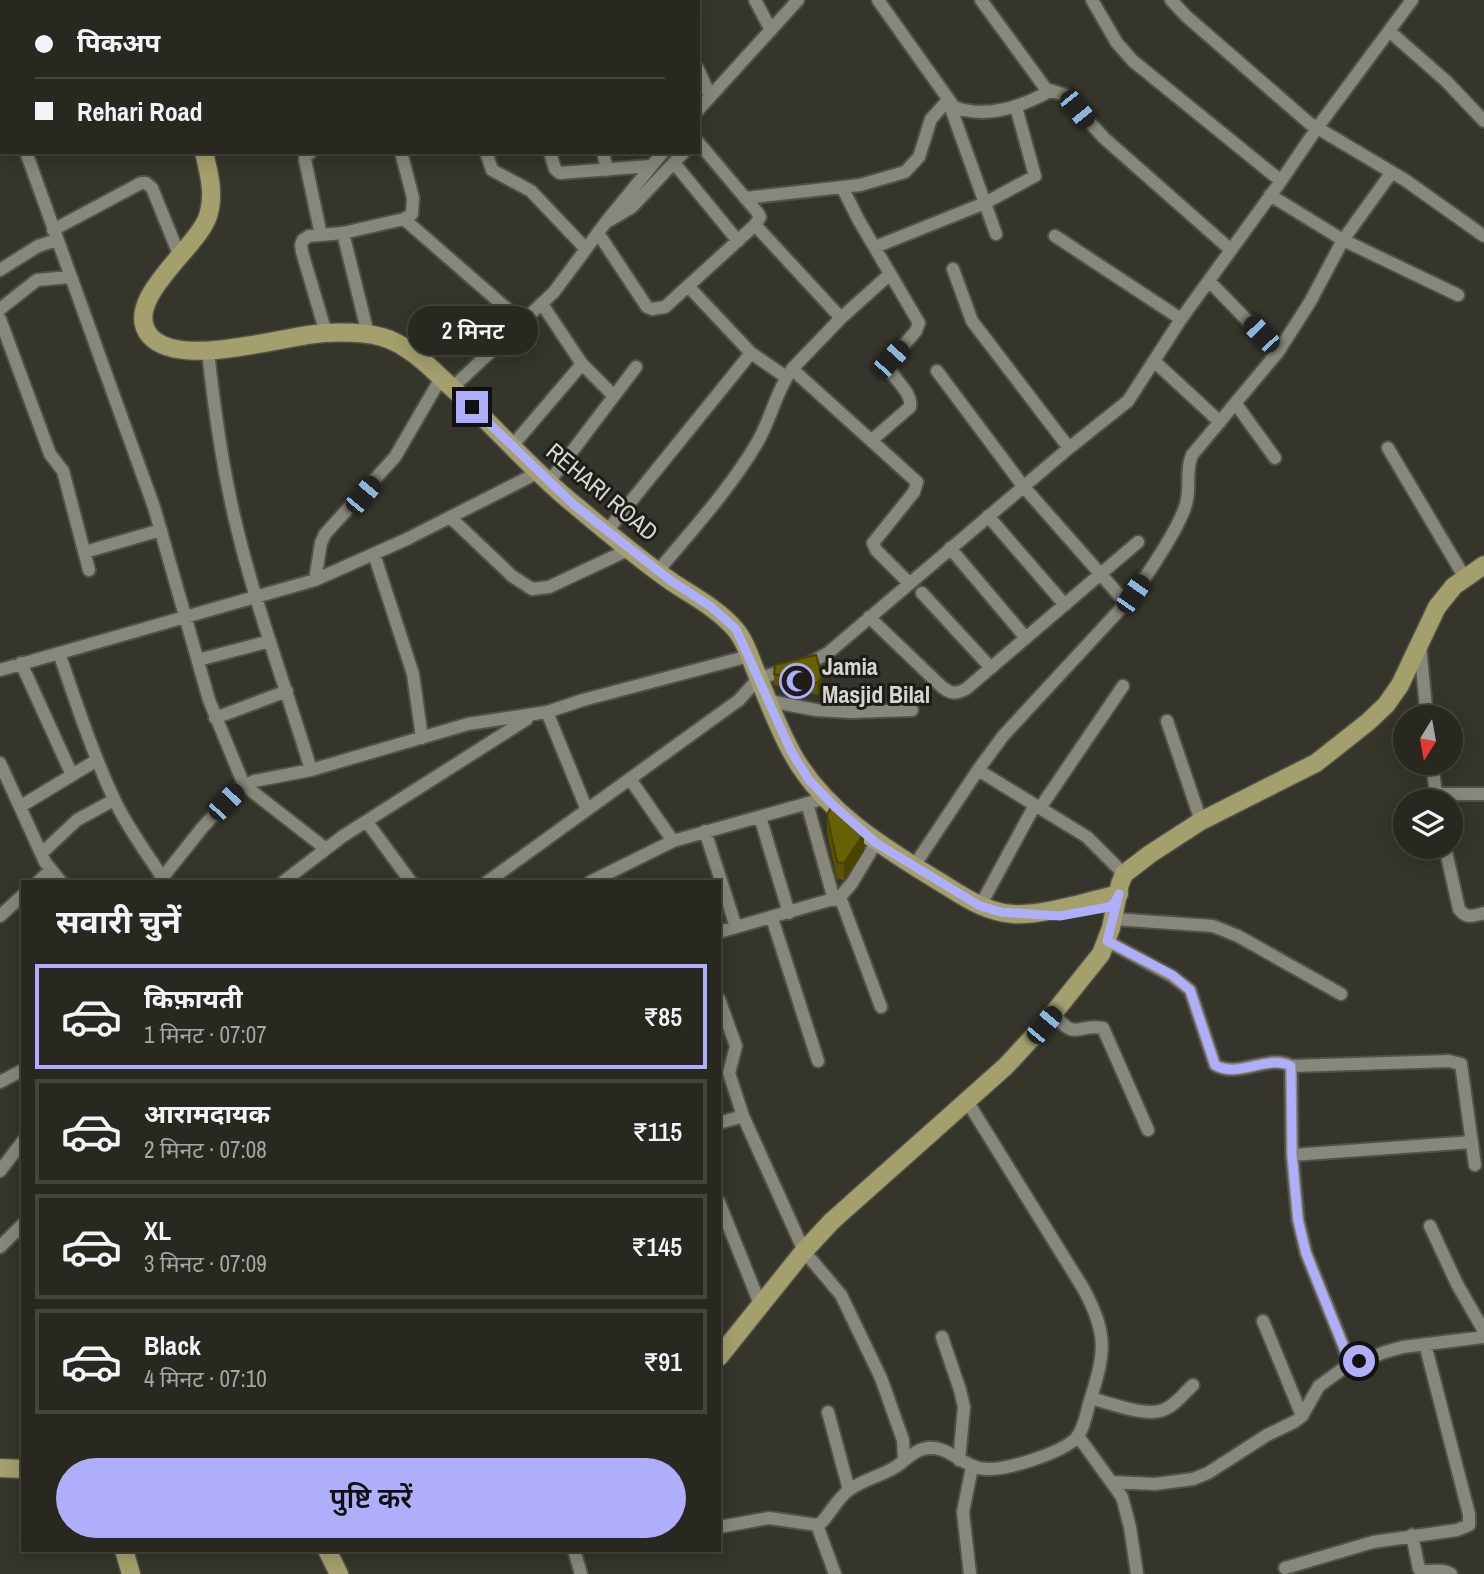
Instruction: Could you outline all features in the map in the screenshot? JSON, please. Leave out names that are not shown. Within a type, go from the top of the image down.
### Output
[{"type":"main road","name":"REHARI ROAD","points":[[204,154],[212,197],[208,216],[202,231],[149,296],[142,321],[147,333],[170,348],[208,351],[326,333],[368,334],[401,345],[447,383],[544,477],[607,531],[658,571],[710,606],[736,629],[791,751],[809,780],[876,843],[980,906],[1001,912],[1028,914],[1119,894]]},
{"type":"main road","points":[[721,1352],[832,1221],[1006,1066],[1054,1013],[1090,969],[1107,941],[1124,874],[1201,821],[1289,778],[1336,748],[1386,705],[1400,685],[1437,607],[1454,586],[1484,565]]},
{"type":"main road","points":[[0,1468],[21,1469]]},
{"type":"main road","points":[[125,1552],[131,1574]]},
{"type":"main road","points":[[328,1552],[339,1574]]},
{"type":"street","points":[[755,0],[771,30]]},
{"type":"street","points":[[700,108],[798,0]]},
{"type":"street","points":[[878,0],[954,107],[977,112],[1016,107],[1050,91]]},
{"type":"street","points":[[981,0],[1050,91],[1065,95],[1104,138],[1231,250]]},
{"type":"street","points":[[1092,0],[1121,48],[1274,175]]},
{"type":"street","points":[[490,880],[739,700],[759,678],[819,659],[1128,401],[1181,319],[1270,195],[1274,175],[1309,122],[1389,31],[1412,0]]},
{"type":"street","points":[[1174,4],[1309,122],[1392,172],[1484,236]]},
{"type":"street","points":[[1389,31],[1446,81],[1484,121]]},
{"type":"street","points":[[700,74],[710,96]]},
{"type":"street","points":[[745,198],[879,181],[905,172],[919,157],[931,119],[948,100]]},
{"type":"street","points":[[948,100],[996,234]]},
{"type":"street","points":[[874,247],[985,203],[1035,176],[1016,107]]},
{"type":"street","points":[[602,228],[647,307],[665,307],[755,225],[760,217],[700,144]]},
{"type":"street","points":[[27,154],[138,460],[187,616],[215,718],[244,785],[326,849]]},
{"type":"street","points":[[309,154],[305,160],[321,235]]},
{"type":"street","points":[[326,333],[301,245],[303,240],[309,236],[343,233],[404,219],[412,214],[414,207],[401,154]]},
{"type":"street","points":[[487,154],[492,170],[531,191],[586,248]]},
{"type":"street","points":[[551,154],[555,169],[560,173],[650,166]]},
{"type":"street","points":[[603,154],[607,170]]},
{"type":"street","points":[[315,580],[325,534],[395,457],[447,383],[554,292],[661,154]]},
{"type":"street","points":[[602,228],[632,207],[682,154]]},
{"type":"street","points":[[674,163],[738,241]]},
{"type":"street","points":[[914,866],[978,770],[1018,720],[1126,603],[1150,569],[1186,505],[1188,463],[1192,455],[1278,352],[1305,310],[1343,240],[1392,172]]},
{"type":"street","points":[[0,270],[141,183],[152,188],[180,257]]},
{"type":"street","points":[[842,187],[919,323],[916,331],[888,363],[890,371],[911,402],[910,407],[872,440]]},
{"type":"street","points":[[1270,195],[1343,240],[1458,295]]},
{"type":"street","points":[[404,219],[522,321]]},
{"type":"street","points":[[755,225],[841,317]]},
{"type":"street","points":[[343,233],[368,334]]},
{"type":"street","points":[[1055,236],[1181,319]]},
{"type":"street","points":[[953,269],[972,321],[1069,448]]},
{"type":"street","points":[[658,571],[747,459],[767,425],[789,373],[841,317],[890,274]]},
{"type":"street","points":[[0,309],[31,284],[46,279],[70,277]]},
{"type":"street","points":[[1209,281],[1278,352]]},
{"type":"street","points":[[688,286],[751,353],[789,373],[872,440],[917,482],[914,492],[873,542],[876,550],[909,583]]},
{"type":"street","points":[[542,304],[582,364],[614,396]]},
{"type":"street","points":[[0,319],[50,454],[64,471],[89,570]]},
{"type":"street","points":[[208,351],[235,519],[256,596],[311,770]]},
{"type":"street","points":[[607,531],[751,353]]},
{"type":"street","points":[[1154,361],[1220,422]]},
{"type":"street","points":[[512,446],[582,364]]},
{"type":"street","points":[[0,670],[315,580],[544,477],[636,367]]},
{"type":"street","points":[[937,371],[1023,486],[1126,603]]},
{"type":"street","points":[[1236,404],[1275,458]]},
{"type":"street","points":[[1388,448],[1465,578]]},
{"type":"street","points":[[988,516],[1065,605]]},
{"type":"street","points":[[450,517],[512,576],[532,589],[549,587],[630,549]]},
{"type":"street","points":[[85,552],[161,530]]},
{"type":"street","points":[[869,617],[949,693],[966,690],[1138,542]]},
{"type":"street","points":[[950,548],[1027,638]]},
{"type":"street","points":[[374,554],[410,662],[422,738]]},
{"type":"street","points":[[922,593],[991,668]]},
{"type":"street","points":[[198,660],[270,641]]},
{"type":"street","points":[[1420,646],[1426,705]]},
{"type":"street","points":[[60,653],[97,760],[114,800],[161,879],[202,828],[244,785],[254,781],[311,770],[468,724],[547,712],[749,656]]},
{"type":"street","points":[[21,663],[72,775]]},
{"type":"street","points":[[980,906],[1037,807],[1123,686]]},
{"type":"street","points":[[215,718],[287,691]]},
{"type":"street","points":[[769,701],[824,711],[912,710]]},
{"type":"street","points":[[547,712],[587,810]]},
{"type":"street","points":[[286,880],[326,849],[530,716]]},
{"type":"street","points":[[1167,721],[1201,821]]},
{"type":"street","points":[[20,806],[97,760]]},
{"type":"street","points":[[0,763],[42,853],[59,880]]},
{"type":"street","points":[[978,770],[1087,837],[1124,874]]},
{"type":"street","points":[[629,779],[673,841]]},
{"type":"street","points":[[1463,796],[1484,794]]},
{"type":"street","points":[[611,878],[673,841],[826,798]]},
{"type":"street","points":[[42,853],[76,820],[114,800]]},
{"type":"street","points":[[807,803],[837,898],[881,1007]]},
{"type":"street","points":[[760,817],[789,913]]},
{"type":"street","points":[[367,822],[410,880]]},
{"type":"street","points":[[705,831],[721,880]]},
{"type":"street","points":[[721,931],[837,898],[852,883],[876,843]]},
{"type":"street","points":[[1448,859],[1459,909],[1463,915],[1471,917],[1484,913]]},
{"type":"street","points":[[40,880],[51,870]]},
{"type":"street","points":[[721,881],[736,927]]},
{"type":"street","points":[[0,916],[21,897]]},
{"type":"street","points":[[772,918],[818,1061]]},
{"type":"street","points":[[1114,919],[1213,926],[1238,936],[1341,994]]},
{"type":"street","points":[[1107,941],[1172,975],[1190,990],[1215,1065],[1226,1069],[1281,1063],[1291,1066],[1461,1064],[1475,1165]]},
{"type":"street","points":[[721,1005],[736,1046],[729,1073],[743,1116],[804,1251],[826,1275],[847,1306],[891,1403],[903,1440],[904,1458]]},
{"type":"street","points":[[1054,1013],[1063,1026],[1072,1030],[1103,1028],[1148,1130]]},
{"type":"street","points":[[1291,1066],[1292,1155],[1301,1237],[1351,1365]]},
{"type":"street","points":[[0,1082],[21,1071]]},
{"type":"street","points":[[721,1527],[768,1518],[817,1525],[849,1490],[894,1468],[904,1458],[922,1449],[941,1449],[972,1467],[996,1469],[1013,1466],[1064,1446],[1078,1436],[1101,1367],[1103,1347],[1097,1314],[1083,1287],[967,1101]]},
{"type":"street","points":[[721,1122],[743,1116]]},
{"type":"street","points":[[1292,1155],[1472,1142]]},
{"type":"street","points":[[0,1171],[21,1144]]},
{"type":"street","points":[[721,1207],[760,1304]]},
{"type":"street","points":[[0,1247],[21,1226]]},
{"type":"street","points":[[1111,1482],[1155,1484],[1193,1479],[1222,1466],[1267,1435],[1302,1416],[1319,1387],[1328,1378],[1351,1365],[1385,1352],[1484,1334],[1430,1226]]},
{"type":"street","points":[[1263,1321],[1302,1416]]},
{"type":"street","points":[[942,1337],[964,1408],[959,1460]]},
{"type":"street","points":[[1286,1568],[1373,1542],[1465,1528],[1470,1520],[1424,1344]]},
{"type":"street","points":[[1091,1398],[1141,1410],[1161,1411],[1171,1406],[1193,1385]]},
{"type":"street","points":[[828,1412],[849,1490]]},
{"type":"street","points":[[1078,1436],[1122,1497],[1137,1574]]},
{"type":"street","points":[[970,1574],[963,1512],[972,1467]]},
{"type":"street","points":[[817,1525],[835,1574]]},
{"type":"street","points":[[1412,1535],[1419,1569],[1427,1572],[1447,1571],[1451,1574]]},
{"type":"street","points":[[575,1552],[581,1574]]},
{"type":"building","points":[[816,655],[822,675],[818,683],[774,674],[775,665]]},
{"type":"building","points":[[831,807],[864,833],[844,863],[837,862],[827,815]]},
{"type":"place","name":"Jamia Masjid Bilal","points":[[797,681]]},
{"type":"route","points":[[472,407],[573,504],[670,580],[710,606],[736,629],[791,751],[809,780],[876,843],[980,906],[1001,912],[1045,917],[1100,910],[1115,902],[1119,894],[1107,941],[1172,975],[1190,990],[1215,1065],[1234,1070],[1281,1063],[1291,1066],[1292,1155],[1301,1237],[1351,1365],[1359,1361]]}]
